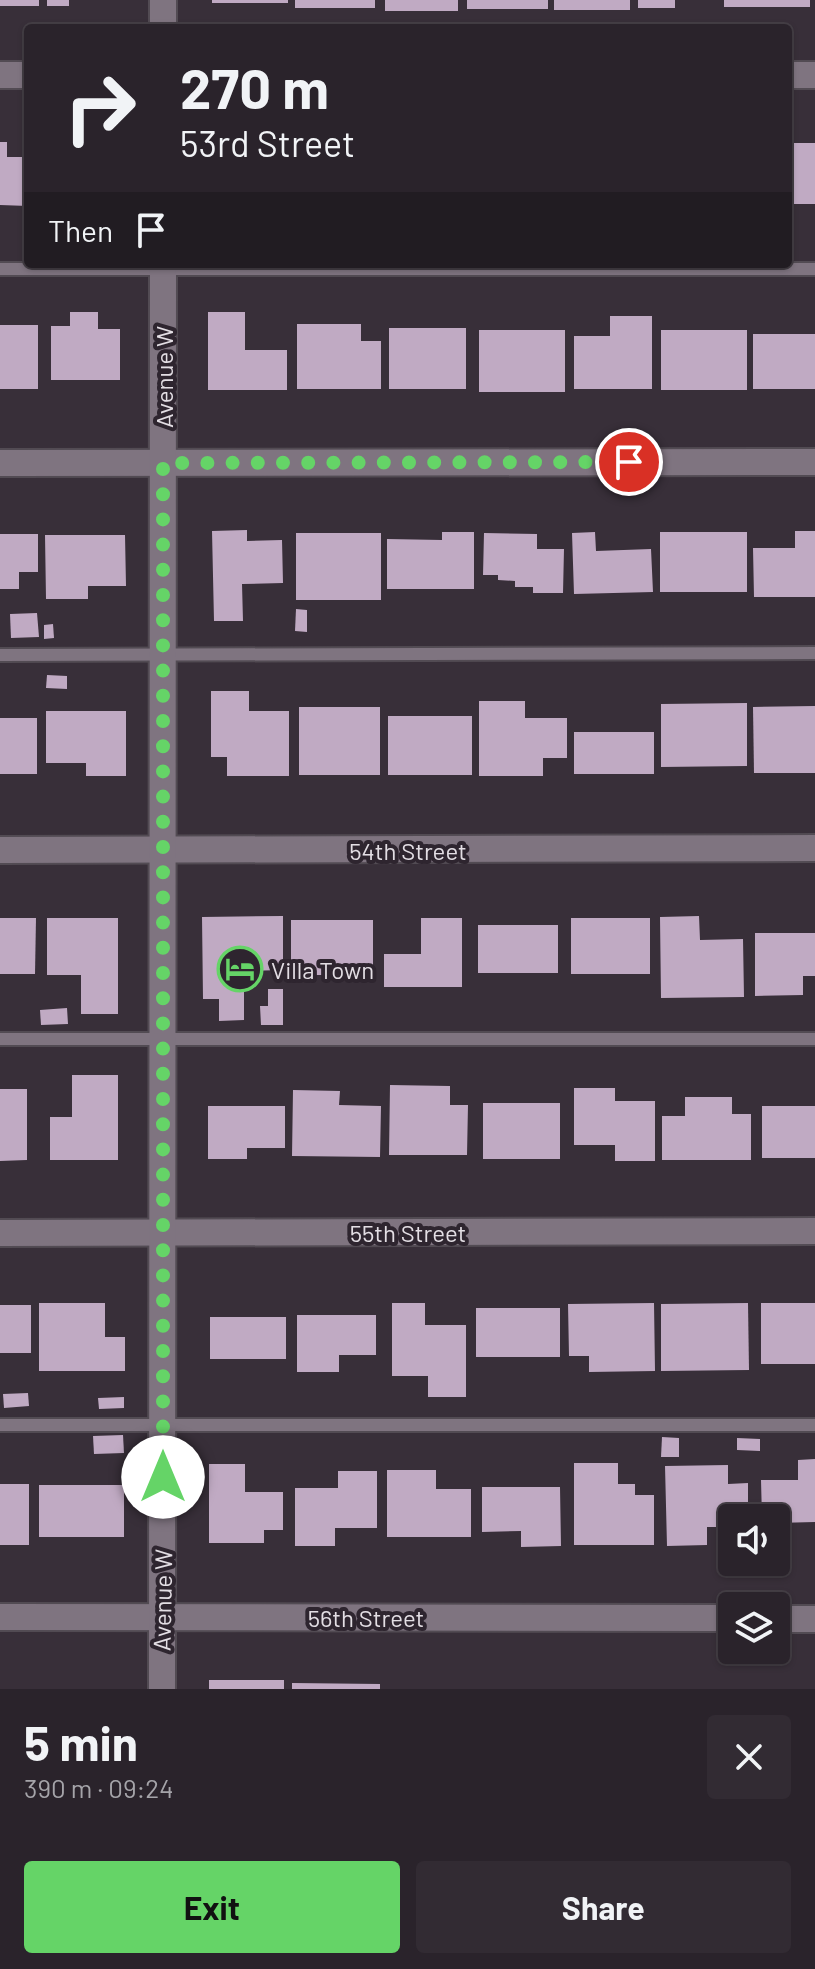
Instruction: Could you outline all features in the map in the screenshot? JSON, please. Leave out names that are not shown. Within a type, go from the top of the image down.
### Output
[{"type":"street","points":[[163,0],[163,24]]},
{"type":"street","points":[[0,75],[24,75]]},
{"type":"street","points":[[792,75],[815,75]]},
{"type":"street","name":"Avenue W","points":[[162,1689],[163,268]]},
{"type":"street","points":[[0,463],[815,462]]},
{"type":"street","name":"54th Street","points":[[0,850],[815,848]]},
{"type":"street","name":"55th Street","points":[[0,1233],[815,1231]]},
{"type":"street","name":"56th Street","points":[[0,1617],[718,1618]]},
{"type":"street","points":[[790,1619],[815,1619]]},
{"type":"lane","points":[[0,269],[54,268]]},
{"type":"lane","points":[[598,268],[815,269]]},
{"type":"lane","points":[[0,655],[815,653]]},
{"type":"lane","points":[[0,1039],[815,1039]]},
{"type":"lane","points":[[0,1425],[815,1425]]},
{"type":"building","points":[[0,0],[39,0],[39,6],[0,6]]},
{"type":"building","points":[[47,0],[69,0],[69,6],[47,6]]},
{"type":"building","points":[[212,0],[288,0],[288,3],[212,3]]},
{"type":"building","points":[[295,0],[375,0],[375,8],[295,8]]},
{"type":"building","points":[[385,0],[458,0],[458,11],[385,11]]},
{"type":"building","points":[[467,0],[548,0],[548,9],[467,9]]},
{"type":"building","points":[[554,0],[630,0],[630,10],[554,10]]},
{"type":"building","points":[[638,0],[675,0],[675,8],[638,8]]},
{"type":"building","points":[[724,0],[810,0],[810,7],[724,7]]},
{"type":"building","points":[[0,142],[7,142],[7,157],[24,157],[24,206],[0,205]]},
{"type":"building","points":[[792,143],[815,143],[815,204],[792,204]]},
{"type":"building","points":[[70,312],[98,312],[98,329],[120,329],[120,380],[51,380],[51,326],[70,326]]},
{"type":"building","points":[[208,312],[245,312],[245,350],[287,350],[287,390],[208,390]]},
{"type":"building","points":[[610,316],[652,316],[652,389],[574,389],[574,336],[610,336]]},
{"type":"building","points":[[297,324],[361,324],[361,341],[381,341],[381,389],[297,389]]},
{"type":"building","points":[[0,325],[38,325],[38,389],[0,389]]},
{"type":"building","points":[[389,328],[466,328],[466,389],[389,389]]},
{"type":"building","points":[[479,330],[565,330],[565,392],[479,392]]},
{"type":"building","points":[[661,330],[747,330],[747,390],[661,390]]},
{"type":"building","points":[[753,334],[815,334],[815,389],[753,389]]},
{"type":"building","points":[[247,530],[247,541],[282,540],[283,583],[242,584],[243,621],[214,621],[212,531]]},
{"type":"building","points":[[795,531],[815,531],[815,597],[754,597],[753,548],[795,548]]},
{"type":"building","points":[[442,532],[474,532],[474,589],[387,589],[387,539],[442,540]]},
{"type":"building","points":[[595,532],[596,551],[651,549],[653,592],[574,594],[572,533]]},
{"type":"building","points":[[660,532],[747,532],[747,592],[660,592]]},
{"type":"building","points":[[296,533],[381,533],[381,600],[296,600]]},
{"type":"building","points":[[484,533],[537,534],[537,549],[564,549],[563,593],[533,593],[533,587],[515,587],[515,581],[498,580],[498,575],[483,575]]},
{"type":"building","points":[[0,534],[38,534],[38,572],[19,572],[19,589],[0,589]]},
{"type":"building","points":[[45,535],[125,535],[126,586],[88,586],[88,599],[46,599]]},
{"type":"building","points":[[296,609],[307,610],[307,632],[295,631]]},
{"type":"building","points":[[37,613],[39,637],[11,638],[10,614]]},
{"type":"building","points":[[53,624],[54,638],[44,639],[44,625]]},
{"type":"building","points":[[47,675],[67,676],[67,689],[46,688]]},
{"type":"building","points":[[211,691],[249,691],[249,711],[289,711],[289,776],[227,776],[227,757],[211,757]]},
{"type":"building","points":[[479,701],[525,701],[525,718],[567,718],[567,758],[543,758],[543,776],[479,776]]},
{"type":"building","points":[[747,703],[747,766],[661,767],[661,704]]},
{"type":"building","points":[[815,706],[815,773],[754,773],[753,707]]},
{"type":"building","points":[[299,707],[380,707],[380,775],[299,775]]},
{"type":"building","points":[[46,711],[126,711],[126,776],[86,776],[86,763],[46,763]]},
{"type":"building","points":[[388,716],[472,716],[472,775],[388,775]]},
{"type":"building","points":[[0,718],[37,718],[37,774],[0,774]]},
{"type":"building","points":[[574,732],[654,732],[654,774],[574,774]]},
{"type":"building","points":[[283,916],[283,970],[244,971],[244,1020],[219,1021],[219,999],[203,999],[202,917]]},
{"type":"building","points":[[699,916],[700,940],[743,939],[744,997],[661,998],[660,917]]},
{"type":"building","points":[[0,918],[36,918],[35,974],[0,974]]},
{"type":"building","points":[[47,918],[118,918],[118,1014],[81,1014],[81,975],[47,975]]},
{"type":"building","points":[[421,918],[462,918],[462,987],[384,987],[384,954],[421,954]]},
{"type":"building","points":[[571,918],[650,918],[650,974],[571,974]]},
{"type":"building","points":[[291,920],[373,920],[373,975],[291,975]]},
{"type":"building","points":[[478,925],[558,925],[558,973],[478,973]]},
{"type":"building","points":[[755,933],[815,933],[815,976],[803,976],[803,995],[755,996]]},
{"type":"building","points":[[268,989],[283,989],[283,1025],[261,1025],[260,1006],[268,1006]]},
{"type":"building","points":[[67,1008],[68,1024],[41,1025],[40,1010]]},
{"type":"building","points":[[72,1075],[118,1075],[118,1160],[50,1160],[50,1117],[72,1117]]},
{"type":"building","points":[[390,1085],[450,1086],[450,1105],[468,1105],[467,1155],[389,1155]]},
{"type":"building","points":[[574,1088],[615,1088],[615,1101],[655,1101],[655,1161],[615,1161],[615,1145],[574,1145]]},
{"type":"building","points":[[0,1089],[27,1089],[27,1160],[0,1161]]},
{"type":"building","points":[[293,1090],[340,1091],[339,1105],[381,1106],[380,1157],[292,1156]]},
{"type":"building","points":[[685,1097],[732,1097],[732,1114],[751,1114],[751,1160],[662,1160],[662,1116],[685,1116]]},
{"type":"building","points":[[483,1103],[560,1103],[560,1159],[483,1159]]},
{"type":"building","points":[[208,1106],[285,1106],[285,1148],[247,1148],[247,1159],[208,1159]]},
{"type":"building","points":[[762,1106],[815,1106],[815,1158],[762,1158]]},
{"type":"building","points":[[39,1303],[105,1303],[105,1337],[125,1337],[125,1371],[39,1371]]},
{"type":"building","points":[[392,1303],[425,1303],[425,1325],[466,1325],[466,1397],[428,1397],[428,1376],[392,1376]]},
{"type":"building","points":[[654,1303],[655,1371],[589,1372],[589,1356],[569,1356],[568,1304]]},
{"type":"building","points":[[748,1303],[749,1370],[661,1371],[661,1304]]},
{"type":"building","points":[[761,1303],[815,1303],[815,1364],[761,1364]]},
{"type":"building","points":[[0,1305],[31,1305],[31,1353],[0,1353]]},
{"type":"building","points":[[476,1308],[560,1308],[560,1357],[476,1357]]},
{"type":"building","points":[[297,1315],[376,1315],[376,1355],[339,1355],[339,1372],[297,1372]]},
{"type":"building","points":[[210,1317],[286,1317],[286,1359],[210,1359]]},
{"type":"building","points":[[28,1393],[29,1406],[4,1408],[3,1394]]},
{"type":"building","points":[[124,1397],[124,1408],[99,1409],[98,1398]]},
{"type":"building","points":[[123,1435],[124,1453],[94,1454],[93,1436]]},
{"type":"building","points":[[662,1437],[679,1438],[679,1457],[661,1457]]},
{"type":"building","points":[[737,1438],[760,1439],[760,1451],[737,1450]]},
{"type":"building","points":[[815,1459],[815,1522],[790,1523],[790,1504],[762,1504],[761,1480],[798,1480],[798,1460]]},
{"type":"building","points":[[574,1463],[618,1463],[618,1484],[635,1484],[635,1495],[654,1495],[654,1545],[574,1545]]},
{"type":"building","points":[[209,1464],[245,1464],[245,1492],[283,1492],[283,1530],[264,1530],[264,1543],[209,1543]]},
{"type":"building","points":[[728,1465],[728,1484],[748,1483],[748,1504],[718,1504],[718,1527],[707,1527],[707,1545],[667,1546],[665,1466]]},
{"type":"building","points":[[387,1470],[436,1470],[436,1489],[471,1489],[471,1537],[387,1537]]},
{"type":"building","points":[[338,1471],[377,1471],[377,1528],[335,1528],[335,1546],[295,1546],[295,1488],[338,1488]]},
{"type":"building","points":[[0,1484],[29,1484],[29,1545],[0,1545]]},
{"type":"building","points":[[39,1485],[124,1485],[124,1537],[39,1537]]},
{"type":"building","points":[[482,1487],[560,1487],[561,1546],[521,1547],[521,1531],[482,1532]]},
{"type":"building","points":[[209,1680],[284,1680],[284,1689],[209,1689]]},
{"type":"building","points":[[292,1683],[380,1684],[380,1689],[292,1689]]},
{"type":"place","name":"Villa Town","points":[[240,969]]},
{"type":"route","points":[[163,1477],[163,463],[629,462]]}]
